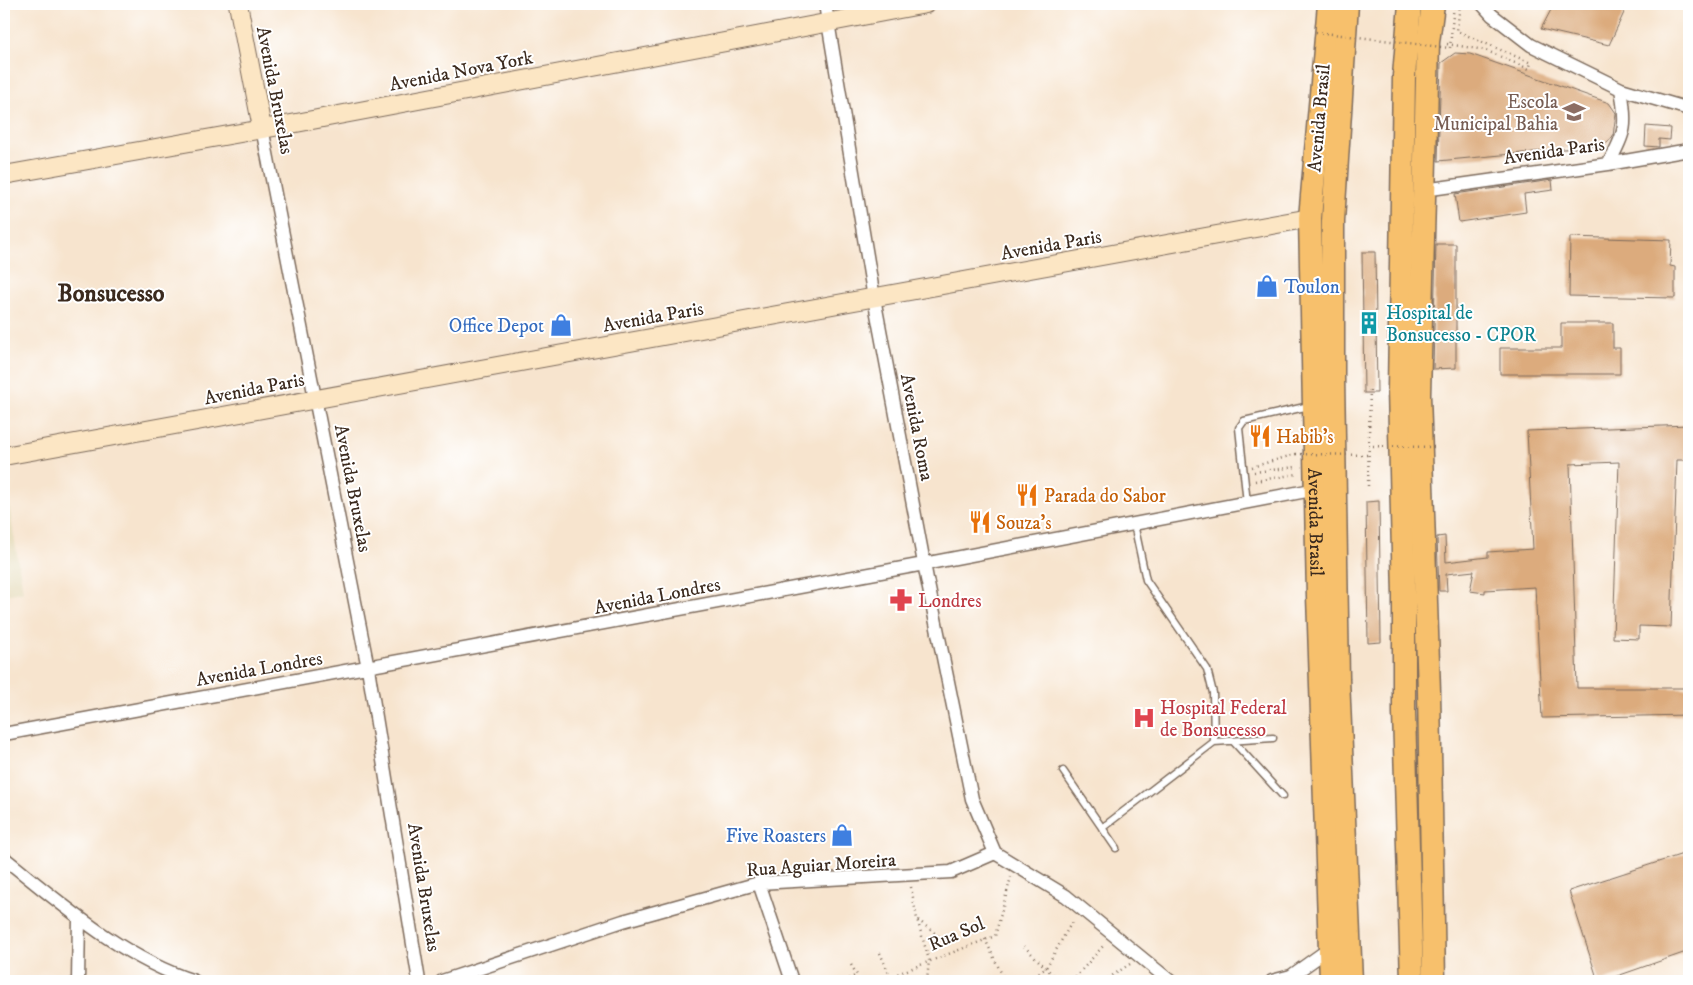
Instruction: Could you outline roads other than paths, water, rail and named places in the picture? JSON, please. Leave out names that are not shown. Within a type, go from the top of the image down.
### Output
[{"type":"highway","name":"Avenida Brasil","points":[[1329,4],[1310,218],[1318,596],[1331,981]]},
{"type":"highway","name":"Avenida Brasil","points":[[1347,4],[1333,221],[1333,387],[1338,679],[1351,981]]},
{"type":"highway","points":[[1410,4],[1404,76],[1399,390],[1404,595],[1404,713],[1412,981]]},
{"type":"highway","points":[[1433,4],[1428,42],[1419,395],[1429,691],[1434,981]]},
{"type":"main road","name":"Avenida Bruxelas","points":[[238,4],[262,128]]},
{"type":"main road","name":"Avenida Nova York","points":[[4,175],[926,4]]},
{"type":"main road","name":"Avenida Paris","points":[[4,456],[1310,218]]},
{"type":"street","name":"Avenida Roma","points":[[825,4],[874,298],[924,564],[972,799],[995,853]]},
{"type":"street","points":[[1482,4],[1492,15],[1531,45],[1621,89],[1689,109]]},
{"type":"street","points":[[1608,164],[1622,139],[1625,126],[1621,89]]},
{"type":"street","name":"Avenida Bruxelas","points":[[262,128],[368,668],[419,981]]},
{"type":"street","name":"Avenida Paris","points":[[1424,190],[1608,164],[1689,150]]},
{"type":"street","name":"Avenida Londres","points":[[4,734],[368,668],[1317,489]]},
{"type":"street","points":[[995,853],[1046,882],[1142,956],[1170,981]]},
{"type":"street","name":"Rua Aguiar Moreira","points":[[442,981],[458,980],[623,921],[759,883],[909,876],[951,872],[995,853]]},
{"type":"street","points":[[4,858],[79,918],[133,953],[194,981]]},
{"type":"street","points":[[759,883],[792,981]]},
{"type":"street","points":[[78,981],[79,918]]},
{"type":"street","points":[[1272,981],[1291,976],[1329,949]]},
{"type":"lane","points":[[1252,502],[1239,428],[1240,424],[1244,421],[1315,405]]},
{"type":"lane","points":[[1134,524],[1146,580],[1208,670],[1212,693],[1214,742]]},
{"type":"lane","points":[[1102,828],[1214,742],[1273,738]]},
{"type":"lane","points":[[1232,740],[1283,796]]},
{"type":"lane","points":[[1063,771],[1116,848]]},
{"type":"place","name":"Escola Municipal Bahia","points":[[1574,112]]},
{"type":"place","name":"Toulon","points":[[1267,286]]},
{"type":"place","name":"Hospital de Bonsucesso - CPOR","points":[[1369,323]]},
{"type":"place","name":"Office Depot","points":[[561,325]]},
{"type":"place","name":"Habib's","points":[[1260,436]]},
{"type":"place","name":"Parada do Sabor","points":[[1027,495]]},
{"type":"place","name":"Souza's","points":[[980,522]]},
{"type":"place","name":"Londres","points":[[901,600]]},
{"type":"place","name":"Hospital Federal de Bonsucesso","points":[[1144,718]]},
{"type":"place","name":"Five Roasters","points":[[842,835]]},
{"type":"district","name":"Bonsucesso","points":[[111,293]]}]
